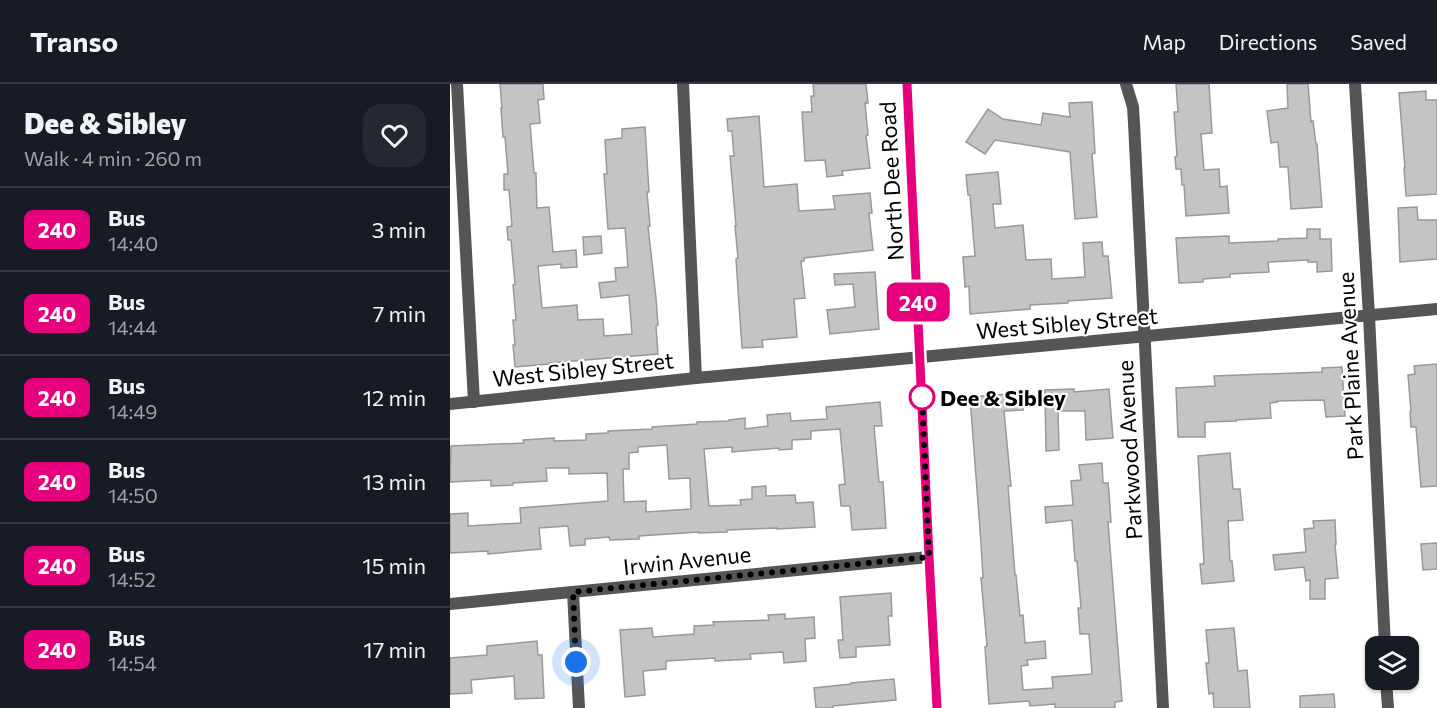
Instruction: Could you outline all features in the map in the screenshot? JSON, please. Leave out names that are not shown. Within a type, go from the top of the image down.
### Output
[{"type":"main road","name":"North Dee Road","points":[[907,84],[937,708]]},
{"type":"street","points":[[457,84],[474,402]]},
{"type":"street","points":[[683,84],[696,378]]},
{"type":"street","name":"Parkwood Avenue","points":[[1126,84],[1134,115],[1163,708]]},
{"type":"street","name":"Park Plaine Avenue","points":[[1355,84],[1385,636]]},
{"type":"street","name":"West Sibley Street","points":[[450,404],[696,378],[1437,309]]},
{"type":"street","name":"Irwin Avenue","points":[[450,604],[929,557]]},
{"type":"street","points":[[573,592],[579,708]]},
{"type":"street","points":[[1387,690],[1388,708]]},
{"type":"building","points":[[500,84],[543,84],[544,99],[538,100],[540,123],[530,124],[534,173],[536,173],[537,208],[549,207],[553,252],[576,250],[577,267],[561,268],[561,264],[538,266],[542,308],[577,305],[578,320],[603,319],[604,336],[632,334],[629,295],[601,298],[599,283],[616,281],[615,268],[628,267],[625,228],[608,229],[604,174],[607,174],[605,140],[622,138],[622,129],[645,127],[649,192],[647,192],[650,226],[648,226],[656,298],[658,354],[515,367],[513,320],[516,320],[513,285],[515,284],[511,240],[508,240],[507,227],[512,226],[509,190],[504,190],[504,174],[508,174]]},
{"type":"building","points":[[813,84],[866,84],[868,135],[866,136],[870,168],[842,171],[843,175],[827,177],[825,160],[805,161],[802,112],[812,112]]},
{"type":"building","points":[[1176,84],[1209,84],[1212,133],[1201,134],[1204,170],[1219,169],[1220,187],[1227,186],[1229,213],[1186,216],[1184,185],[1182,185],[1181,169],[1176,169],[1175,157],[1177,156],[1174,112],[1178,112]]},
{"type":"building","points":[[1287,84],[1308,84],[1311,122],[1313,121],[1317,144],[1322,207],[1291,209],[1288,167],[1280,167],[1278,142],[1271,143],[1267,111],[1288,108]]},
{"type":"building","points":[[1426,91],[1426,100],[1437,100],[1437,194],[1406,196],[1399,93]]},
{"type":"building","points":[[1092,102],[1095,153],[1092,154],[1097,217],[1075,219],[1070,152],[995,140],[985,154],[966,142],[988,109],[1003,119],[1041,125],[1043,113],[1070,117],[1069,103]]},
{"type":"building","points":[[759,116],[764,187],[797,184],[799,211],[835,209],[833,196],[870,193],[872,213],[869,213],[873,250],[804,258],[804,261],[801,261],[805,298],[794,299],[797,337],[762,340],[763,347],[742,348],[730,156],[734,156],[732,131],[728,131],[727,119]]},
{"type":"building","points":[[998,172],[1001,204],[993,204],[995,228],[1023,225],[1026,260],[1051,259],[1052,279],[1085,277],[1083,243],[1102,242],[1103,256],[1108,256],[1112,298],[1030,305],[1030,309],[970,314],[969,286],[965,287],[963,257],[975,256],[966,175]]},
{"type":"building","points":[[1417,207],[1418,220],[1437,220],[1437,259],[1400,262],[1398,208]]},
{"type":"building","points":[[1307,229],[1320,229],[1320,239],[1331,239],[1332,271],[1317,272],[1317,262],[1308,262],[1308,260],[1268,262],[1269,272],[1230,274],[1230,277],[1203,279],[1203,282],[1179,283],[1176,238],[1229,236],[1229,243],[1278,241],[1278,239],[1307,238]]},
{"type":"building","points":[[601,236],[602,253],[584,255],[583,237]]},
{"type":"building","points":[[875,272],[879,329],[830,334],[827,310],[855,307],[853,284],[835,285],[834,274]]},
{"type":"building","points":[[1437,364],[1437,486],[1421,487],[1416,427],[1411,427],[1408,375],[1415,374],[1414,366]]},
{"type":"building","points":[[1342,367],[1345,416],[1326,417],[1324,400],[1277,401],[1270,403],[1271,418],[1205,422],[1205,437],[1178,437],[1176,388],[1215,386],[1214,376],[1322,372],[1322,368]]},
{"type":"building","points":[[1074,389],[1074,392],[1109,389],[1113,438],[1086,440],[1085,411],[1058,411],[1059,450],[1046,451],[1045,390]]},
{"type":"building","points":[[1022,393],[1023,410],[1004,411],[1011,486],[1008,486],[1015,575],[1020,616],[1023,615],[1025,643],[1045,641],[1046,658],[1027,660],[1028,665],[1021,666],[1023,690],[1053,688],[1052,677],[1092,674],[1089,634],[1080,634],[1078,608],[1081,608],[1072,520],[1046,523],[1045,507],[1073,505],[1071,481],[1081,480],[1079,465],[1102,463],[1103,483],[1108,483],[1109,493],[1111,522],[1108,522],[1122,701],[1115,702],[1115,708],[1055,708],[1055,704],[1030,706],[1029,701],[989,704],[981,543],[970,397]]},
{"type":"building","points":[[880,402],[882,426],[874,426],[879,482],[883,482],[886,528],[852,530],[850,506],[841,506],[839,485],[845,484],[840,429],[811,431],[811,439],[792,440],[792,449],[732,452],[732,447],[704,449],[709,506],[741,505],[740,500],[752,499],[752,487],[766,486],[766,496],[795,495],[796,503],[813,502],[815,527],[639,536],[639,539],[610,540],[609,537],[585,539],[585,545],[570,546],[568,526],[539,528],[541,549],[488,554],[488,551],[450,553],[450,514],[468,513],[468,526],[521,523],[520,508],[608,501],[607,473],[569,474],[569,468],[546,468],[547,481],[513,483],[513,485],[491,486],[491,480],[450,482],[451,446],[524,443],[523,440],[554,438],[554,441],[586,440],[586,434],[745,418],[745,429],[768,426],[767,415],[790,413],[791,421],[827,419],[826,407]],"holes":[[[667,445],[669,479],[690,478],[691,509],[646,512],[646,501],[624,502],[623,469],[629,469],[629,453],[638,452],[638,447]]]},
{"type":"building","points":[[1230,453],[1233,489],[1240,489],[1243,520],[1228,521],[1230,561],[1232,561],[1234,581],[1202,584],[1200,564],[1204,564],[1198,456]]},
{"type":"building","points":[[1335,520],[1338,578],[1325,579],[1325,599],[1310,599],[1310,580],[1306,581],[1304,567],[1275,570],[1273,555],[1306,552],[1304,529],[1314,528],[1313,521]]},
{"type":"building","points":[[1437,543],[1437,569],[1423,570],[1421,544]]},
{"type":"building","points":[[891,593],[892,616],[888,616],[890,645],[856,647],[856,657],[840,658],[838,640],[843,640],[840,597]]},
{"type":"building","points":[[785,614],[785,619],[814,617],[815,638],[805,639],[806,661],[784,663],[783,652],[750,654],[751,659],[715,661],[715,658],[666,661],[666,669],[643,671],[645,695],[625,697],[620,630],[652,628],[653,637],[694,634],[694,626],[714,625],[713,622],[769,620],[768,615]]},
{"type":"building","points":[[1234,628],[1238,671],[1247,670],[1250,708],[1214,708],[1213,693],[1209,694],[1206,630]]},
{"type":"building","points":[[537,641],[538,655],[542,655],[544,698],[515,699],[514,676],[471,680],[472,693],[450,694],[450,658],[487,655],[487,646]]},
{"type":"building","points":[[894,679],[896,700],[816,708],[814,688]]},
{"type":"building","points":[[1334,694],[1335,708],[1300,708],[1300,696]]},
{"type":"bus line","name":"240","points":[[907,84],[937,708]]},
{"type":"place","name":"Dee & Sibley","points":[[922,397]]},
{"type":"route","points":[[576,662],[573,592],[929,557],[922,397]]}]
